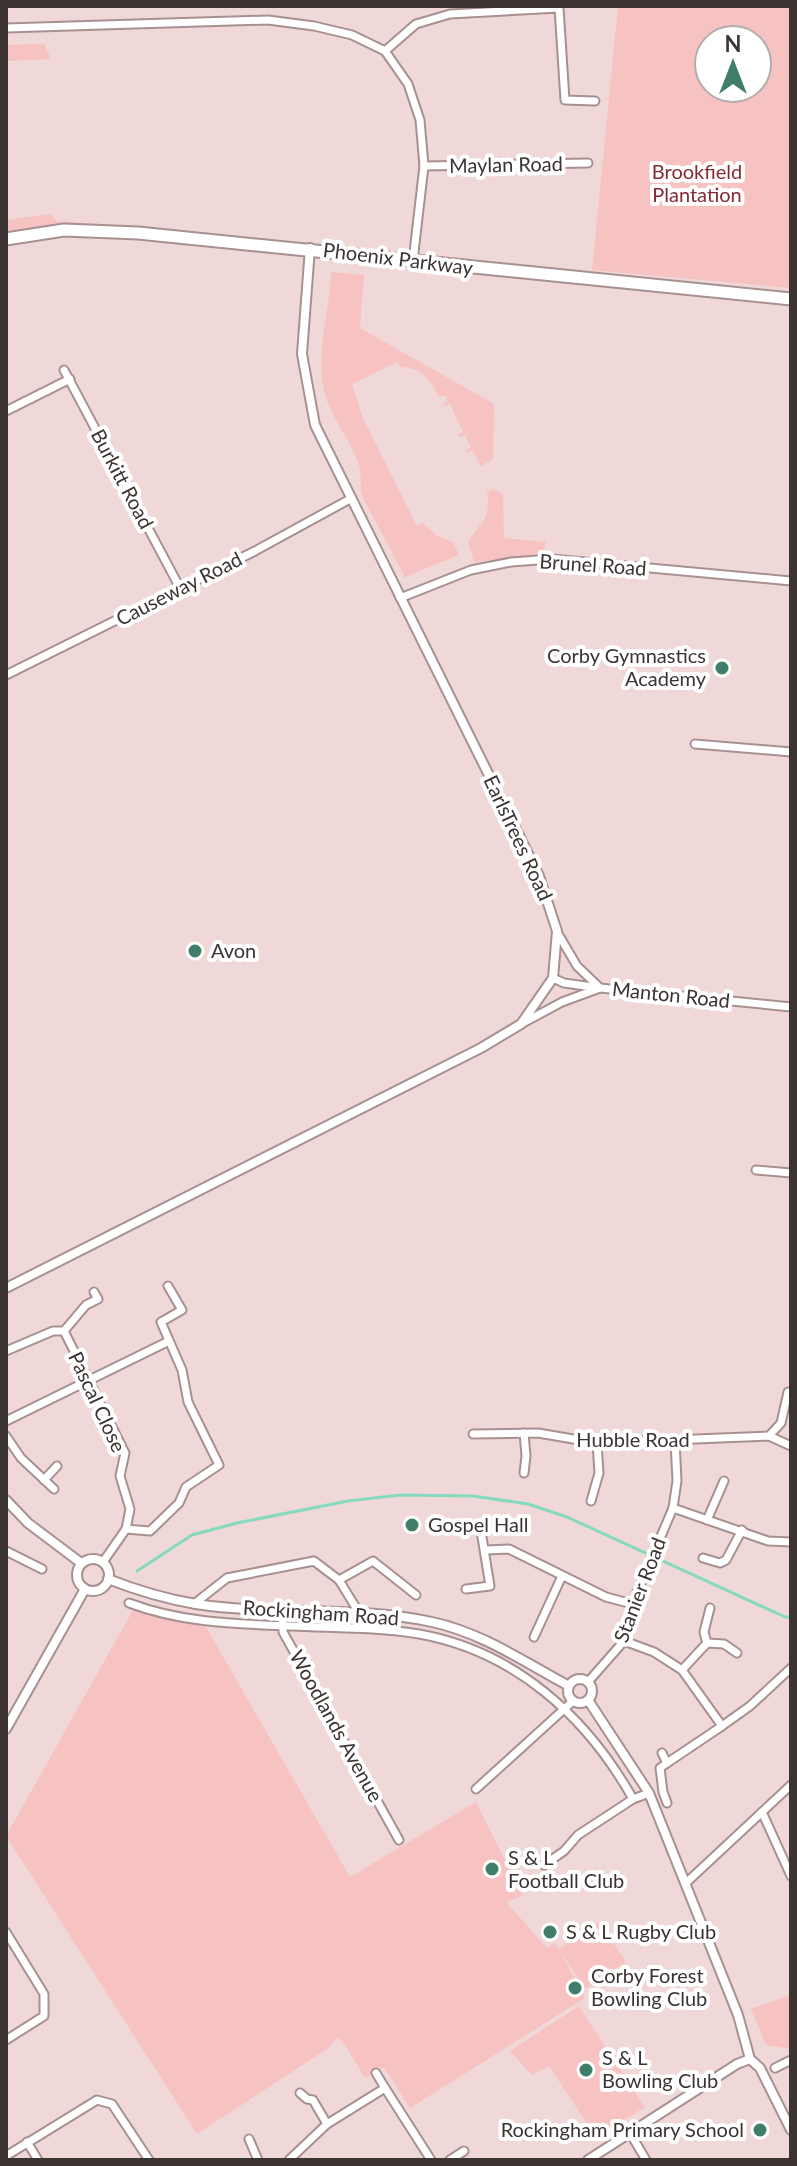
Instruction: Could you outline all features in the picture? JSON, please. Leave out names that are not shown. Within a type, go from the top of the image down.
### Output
[{"type":"main road","name":"Phoenix Parkway","points":[[6,239],[64,230],[138,233],[791,299]]},
{"type":"street","points":[[385,51],[416,24],[450,14],[559,8],[565,100],[595,101]]},
{"type":"street","points":[[6,28],[268,20],[352,35],[385,51],[408,84],[420,120],[424,166],[413,261]]},
{"type":"street","name":"Maylan Road","points":[[424,166],[588,163]]},
{"type":"street","name":"EarlsTrees Road","points":[[6,1288],[481,1048],[521,1024],[553,978],[557,931],[539,876],[315,425],[302,354],[310,248]]},
{"type":"street","name":"Burkitt Road","points":[[64,370],[180,588]]},
{"type":"street","points":[[6,411],[70,379]]},
{"type":"street","name":"Causeway Road","points":[[6,675],[350,499]]},
{"type":"street","name":"Brunel Road","points":[[400,598],[471,570],[511,562],[552,559],[791,581]]},
{"type":"street","points":[[695,744],[791,752]]},
{"type":"street","points":[[521,1024],[562,1002],[600,988],[577,966],[557,931]]},
{"type":"street","name":"Manton Road","points":[[553,978],[564,983],[600,988],[791,1007]]},
{"type":"street","points":[[756,1170],[791,1173]]},
{"type":"street","points":[[103,1562],[126,1529],[150,1531],[179,1503],[186,1487],[219,1465],[188,1402],[182,1370],[161,1322],[182,1310],[168,1286]]},
{"type":"street","name":"Pascal Close","points":[[6,1351],[53,1331],[64,1331],[96,1296],[102,1309]]},
{"type":"street","name":"Pascal Close","points":[[64,1331],[125,1453],[120,1476],[130,1509],[126,1529]]},
{"type":"street","points":[[6,1421],[169,1341]]},
{"type":"street","points":[[769,1436],[781,1423],[788,1392]]},
{"type":"street","points":[[524,1433],[524,1473]]},
{"type":"street","name":"Hubble Road","points":[[473,1434],[538,1433],[597,1443],[769,1436],[791,1446]]},
{"type":"street","points":[[6,1436],[21,1458],[54,1489]]},
{"type":"street","name":"Stanier Road","points":[[588,1682],[624,1641],[632,1604],[673,1508],[677,1481],[675,1441]]},
{"type":"street","points":[[591,1501],[599,1473],[597,1443]]},
{"type":"street","points":[[44,1480],[57,1466]]},
{"type":"street","points":[[707,1520],[724,1481]]},
{"type":"street","points":[[6,1500],[38,1532],[81,1563]]},
{"type":"street","points":[[673,1508],[768,1541],[791,1542]]},
{"type":"street","points":[[466,1589],[490,1586],[480,1525]]},
{"type":"street","points":[[703,1558],[720,1563],[726,1560],[742,1530]]},
{"type":"street","points":[[486,1550],[509,1549],[606,1597],[632,1604]]},
{"type":"street","points":[[6,1551],[42,1569]]},
{"type":"street","points":[[91,1559],[103,1562],[109,1571],[108,1579],[97,1590],[85,1589],[77,1574],[81,1563],[91,1559]]},
{"type":"street","points":[[194,1604],[227,1578],[314,1561],[339,1580],[358,1611]]},
{"type":"street","points":[[339,1580],[373,1561],[416,1595]]},
{"type":"street","points":[[534,1637],[562,1576]]},
{"type":"street","name":"Rockingham Road","points":[[108,1579],[138,1591],[194,1604],[358,1611],[432,1622],[484,1638],[569,1686]]},
{"type":"street","points":[[6,1729],[9,1715],[85,1589]]},
{"type":"street","points":[[129,1603],[196,1621],[363,1629],[420,1635],[469,1649],[531,1681],[566,1708],[601,1747],[633,1799]]},
{"type":"street","points":[[707,1643],[704,1632],[710,1608]]},
{"type":"street","name":"Woodlands Avenue","points":[[282,1609],[282,1626],[399,1840]]},
{"type":"street","points":[[624,1641],[654,1652],[682,1670],[722,1726]]},
{"type":"street","points":[[682,1670],[707,1643]]},
{"type":"street","points":[[707,1643],[724,1644],[737,1653]]},
{"type":"street","points":[[490,1658],[497,1645]]},
{"type":"street","points":[[667,1803],[660,1768],[750,1706],[791,1668]]},
{"type":"street","points":[[578,1680],[588,1682],[592,1690],[588,1700],[581,1703],[573,1701],[568,1693],[569,1686],[578,1680]]},
{"type":"street","points":[[588,1700],[649,1793],[738,2015],[750,2059],[760,2068],[791,2130]]},
{"type":"street","points":[[476,1789],[573,1701]]},
{"type":"street","points":[[662,1753],[667,1763]]},
{"type":"street","points":[[687,1882],[791,1785]]},
{"type":"street","points":[[544,1865],[564,1851],[572,1839],[633,1799],[649,1793]]},
{"type":"street","points":[[762,1812],[791,1876]]},
{"type":"street","points":[[6,1932],[44,1994],[44,2016],[6,2040]]},
{"type":"street","points":[[588,2160],[737,2064],[750,2059]]},
{"type":"street","points":[[786,2073],[779,2066],[791,2060]]},
{"type":"street","points":[[376,2073],[431,2160]]},
{"type":"street","points":[[289,2160],[327,2124],[385,2088]]},
{"type":"street","points":[[300,2093],[313,2100],[322,2095]]},
{"type":"street","points":[[6,2156],[97,2100],[112,2104],[149,2160]]},
{"type":"street","points":[[313,2100],[327,2124]]},
{"type":"street","points":[[630,2133],[646,2160]]},
{"type":"street","points":[[249,2139],[249,2152],[258,2160]]},
{"type":"street","points":[[27,2142],[38,2160]]},
{"type":"street","points":[[450,2160],[464,2151]]},
{"type":"green space","name":"Brookfield Plantation","points":[[618,6],[791,6],[791,288],[592,270]]},
{"type":"green space","points":[[44,44],[51,59],[6,61],[6,45]]},
{"type":"green space","points":[[50,214],[57,221],[156,228],[164,234],[6,234],[6,220]]},
{"type":"green space","points":[[331,272],[364,275],[360,328],[494,404],[493,459],[481,466],[473,450],[467,453],[466,450],[471,447],[465,435],[458,435],[463,432],[450,404],[443,404],[448,401],[445,395],[439,397],[420,372],[400,367],[397,362],[352,384],[363,418],[417,526],[423,523],[437,536],[453,542],[459,555],[405,577],[363,498],[358,462],[325,395],[321,365]]},
{"type":"green space","points":[[493,489],[503,494],[504,538],[546,542],[543,555],[474,562],[468,542],[484,520],[488,509],[487,492]]},
{"type":"green space","points":[[133,1610],[206,1627],[350,1877],[476,1802],[523,1896],[506,1902],[547,1948],[555,1943],[585,1998],[410,2108],[384,2067],[365,2078],[337,2037],[330,2047],[197,2134],[6,1836]]},
{"type":"green space","points":[[600,1922],[626,1962],[585,1989],[559,1949]]},
{"type":"green space","points":[[790,1995],[791,2049],[766,2045],[751,2009]]},
{"type":"green space","name":"S & L Bowling Club","points":[[579,2006],[645,2107],[596,2137],[549,2066],[532,2075],[510,2051]]},
{"type":"waterway","points":[[137,1571],[192,1535],[237,1523],[348,1501],[400,1495],[473,1496],[528,1504],[567,1517],[785,1617],[791,1617]]},
{"type":"place","name":"Corby Gymnastics Academy","points":[[722,668]]},
{"type":"place","name":"Avon","points":[[195,951]]},
{"type":"place","name":"Gospel Hall","points":[[412,1525]]},
{"type":"place","name":"S & L Football Club","points":[[492,1869]]},
{"type":"place","name":"S & L Rugby Club","points":[[550,1932]]},
{"type":"place","name":"Corby Forest Bowling Club","points":[[575,1988]]},
{"type":"place","name":"S & L Bowling Club","points":[[586,2070]]},
{"type":"place","name":"Rockingham Primary School","points":[[760,2130]]}]
